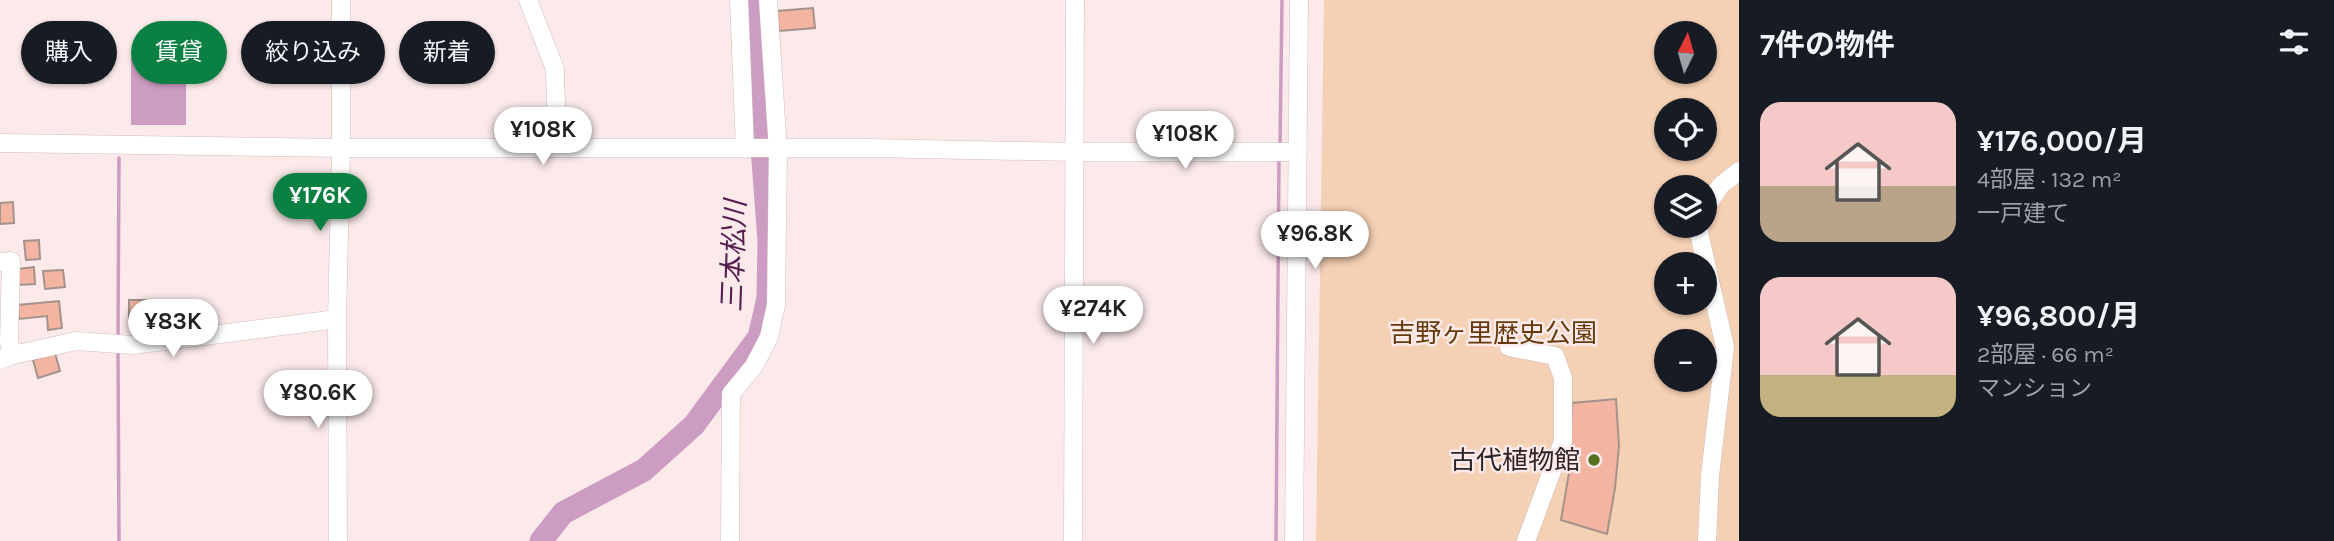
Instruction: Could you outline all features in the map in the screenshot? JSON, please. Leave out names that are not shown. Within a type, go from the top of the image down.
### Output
[{"type":"street","points":[[338,541],[337,318],[341,0]]},
{"type":"street","points":[[527,0],[555,69],[557,148]]},
{"type":"street","points":[[738,0],[745,149]]},
{"type":"street","points":[[730,541],[731,394],[754,366],[769,337],[776,305],[778,150],[768,0]]},
{"type":"street","points":[[1073,541],[1075,0]]},
{"type":"street","points":[[1294,541],[1299,0]]},
{"type":"street","points":[[0,143],[341,148],[869,148],[1297,152]]},
{"type":"street","points":[[1717,191],[1739,171]]},
{"type":"street","points":[[1700,238],[1725,347],[1710,476],[1707,541]]},
{"type":"street","points":[[0,262],[11,261],[7,358],[76,341],[133,345],[337,318]]},
{"type":"street","points":[[1509,347],[1555,356],[1563,378],[1563,441],[1526,541]]},
{"type":"green space","name":"吉野ヶ里歴史公園","points":[[1324,0],[1739,0],[1739,541],[1316,541]]},
{"type":"shaded area","points":[[131,84],[186,84],[186,125],[131,125]]},
{"type":"building","points":[[813,8],[815,28],[779,31],[777,11]]},
{"type":"building","points":[[13,202],[14,223],[0,224],[0,203]]},
{"type":"building","points":[[39,240],[40,259],[26,260],[24,241]]},
{"type":"building","points":[[34,267],[35,284],[19,285],[18,269]]},
{"type":"building","points":[[63,270],[65,287],[45,289],[43,271]]},
{"type":"building","points":[[129,300],[152,300],[152,319],[129,319]]},
{"type":"building","points":[[59,301],[62,328],[48,330],[47,316],[19,319],[18,305]]},
{"type":"building","points":[[55,353],[60,371],[38,378],[33,360]]},
{"type":"building","name":"古代植物館","points":[[1616,399],[1619,446],[1607,534],[1561,520],[1569,473],[1572,403]]},
{"type":"waterway","name":"三本松川","points":[[541,541],[563,513],[644,470],[694,425],[759,337],[768,298],[769,241],[751,0]]},
{"type":"waterway","points":[[1280,145],[1282,0]]},
{"type":"waterway","points":[[1276,541],[1279,156]]},
{"type":"waterway","points":[[118,338],[119,158]]},
{"type":"waterway","points":[[118,349],[119,541]]},
{"type":"place","name":"古代植物館","points":[[1594,460]]}]
